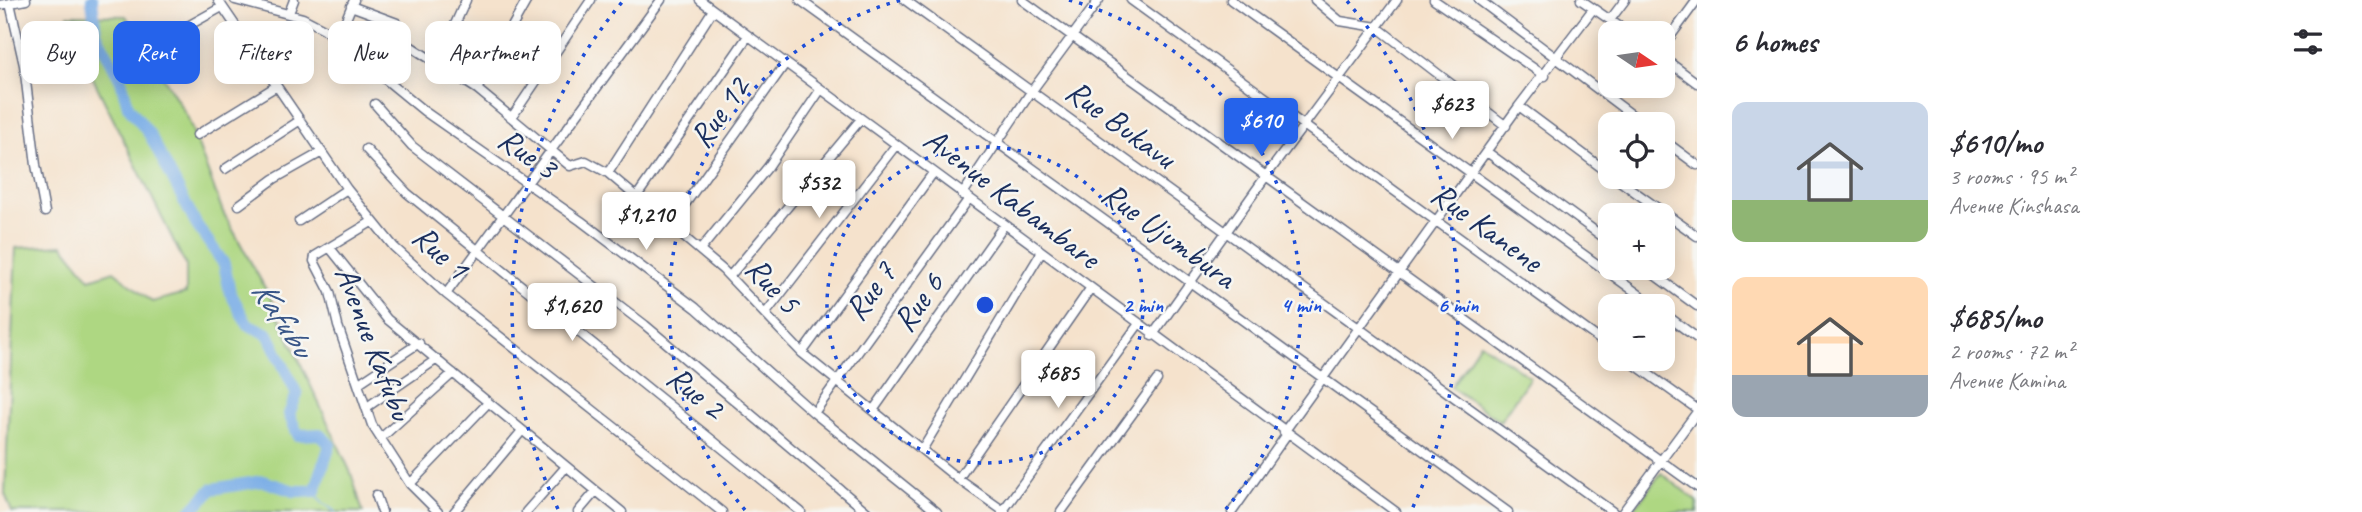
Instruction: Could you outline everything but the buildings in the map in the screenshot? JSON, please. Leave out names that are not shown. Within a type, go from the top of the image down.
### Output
[{"type":"street","points":[[0,5],[26,0]]},
{"type":"street","name":"Rue 3","points":[[235,0],[252,1],[289,13],[316,23],[328,33]]},
{"type":"street","points":[[289,13],[294,0]]},
{"type":"street","points":[[457,21],[466,0]]},
{"type":"street","points":[[477,89],[527,0]]},
{"type":"street","points":[[512,117],[591,0]]},
{"type":"street","points":[[446,294],[528,186],[661,0]]},
{"type":"street","name":"Avenue Kabambare","points":[[699,0],[1152,336],[1396,512]]},
{"type":"street","name":"Rue Ujumbura","points":[[800,0],[1508,512]]},
{"type":"street","name":"Rue Bukavu","points":[[905,0],[1613,512]]},
{"type":"street","points":[[1022,0],[1697,487]]},
{"type":"street","name":"Rue 7","points":[[814,413],[965,197],[1031,92],[1099,0]]},
{"type":"street","name":"Rue Kanene","points":[[1131,0],[1598,338]]},
{"type":"street","points":[[1231,0],[1638,294]]},
{"type":"street","points":[[1315,0],[1320,7],[1340,21],[1377,27],[1506,126]]},
{"type":"street","points":[[1152,336],[1189,281],[1397,0]]},
{"type":"street","points":[[1434,0],[1545,76]]},
{"type":"street","points":[[1479,0],[1628,112]]},
{"type":"street","points":[[1581,0],[1610,20],[1625,0]]},
{"type":"street","points":[[1675,30],[1697,0]]},
{"type":"street","points":[[10,3],[25,73],[31,130],[45,212]]},
{"type":"street","points":[[345,21],[352,3]]},
{"type":"street","name":"Rue 5","points":[[352,3],[397,23],[396,37],[425,54]]},
{"type":"street","points":[[193,21],[220,4]]},
{"type":"street","name":"Rue 1","points":[[220,4],[347,189],[394,247],[446,294],[722,512]]},
{"type":"street","points":[[1232,512],[1398,273],[1593,9]]},
{"type":"street","points":[[608,173],[713,10]]},
{"type":"street","points":[[637,196],[748,36]]},
{"type":"street","name":"Rue 12","points":[[671,224],[785,64]]},
{"type":"street","points":[[1675,67],[1697,83]]},
{"type":"street","name":"Rue 3","points":[[390,84],[528,186],[581,220],[696,308],[814,413],[937,512]]},
{"type":"street","name":"Rue 5","points":[[470,84],[570,166],[586,161],[608,173],[637,196],[730,276],[803,353],[958,479],[1003,512]]},
{"type":"street","points":[[197,135],[275,87]]},
{"type":"street","points":[[701,249],[768,167],[821,89]]},
{"type":"street","points":[[375,104],[412,146],[755,414],[867,512]]},
{"type":"street","points":[[1519,106],[1598,165]]},
{"type":"street","points":[[730,276],[861,119]]},
{"type":"street","points":[[225,169],[299,121]]},
{"type":"street","points":[[766,313],[896,145]]},
{"type":"street","name":"Rue 2","points":[[366,149],[407,193],[801,512]]},
{"type":"street","points":[[1675,149],[1697,165]]},
{"type":"street","points":[[239,205],[274,179],[322,152]]},
{"type":"street","points":[[1487,152],[1598,233]]},
{"type":"street","points":[[803,353],[933,173]]},
{"type":"street","points":[[299,220],[347,189]]},
{"type":"street","points":[[1632,189],[1697,236]]},
{"type":"street","points":[[373,221],[330,248],[374,306],[521,432],[622,512]]},
{"type":"street","name":"Rue 6","points":[[874,409],[1004,225]]},
{"type":"street","name":"Avenue Kafubu","points":[[330,248],[314,258],[330,292],[338,326],[367,407],[381,438],[410,484],[438,512]]},
{"type":"street","points":[[922,450],[1041,253]]},
{"type":"street","points":[[1661,280],[1697,306]]},
{"type":"street","points":[[958,479],[1090,289]]},
{"type":"street","points":[[1675,322],[1697,338]]},
{"type":"street","points":[[1003,512],[1138,325]]},
{"type":"street","points":[[359,383],[419,343]]},
{"type":"street","points":[[367,407],[437,359]]},
{"type":"street","points":[[1623,512],[1697,410],[1643,371]]},
{"type":"street","points":[[381,438],[453,373]]},
{"type":"street","points":[[1060,512],[1157,380]]},
{"type":"street","points":[[410,484],[488,403]]},
{"type":"street","points":[[454,512],[521,432]]},
{"type":"street","points":[[526,512],[565,468]]},
{"type":"street","points":[[578,512],[595,492]]},
{"type":"street","points":[[376,495],[382,512]]},
{"type":"green space","points":[[68,15],[126,16],[129,21],[113,21],[113,84],[167,84],[187,116],[223,212],[270,297],[351,473],[363,512],[12,512],[5,494],[16,248],[63,245],[90,279],[114,271],[152,302],[186,293],[186,266],[96,84],[99,84],[99,21],[69,21]]},
{"type":"green space","points":[[1480,343],[1530,377],[1500,421],[1451,387]]},
{"type":"green space","points":[[1661,473],[1697,501],[1697,512],[1632,512]]},
{"type":"waterway","name":"Kafubu","points":[[92,0],[96,33],[121,80],[128,106],[150,135],[196,224],[224,264],[230,292],[247,324],[268,334],[297,394],[289,414],[298,435],[320,434],[330,445],[315,491],[294,491],[263,481],[212,489],[190,512]]},
{"type":"waterway","points":[[315,491],[322,502],[336,512]]}]
